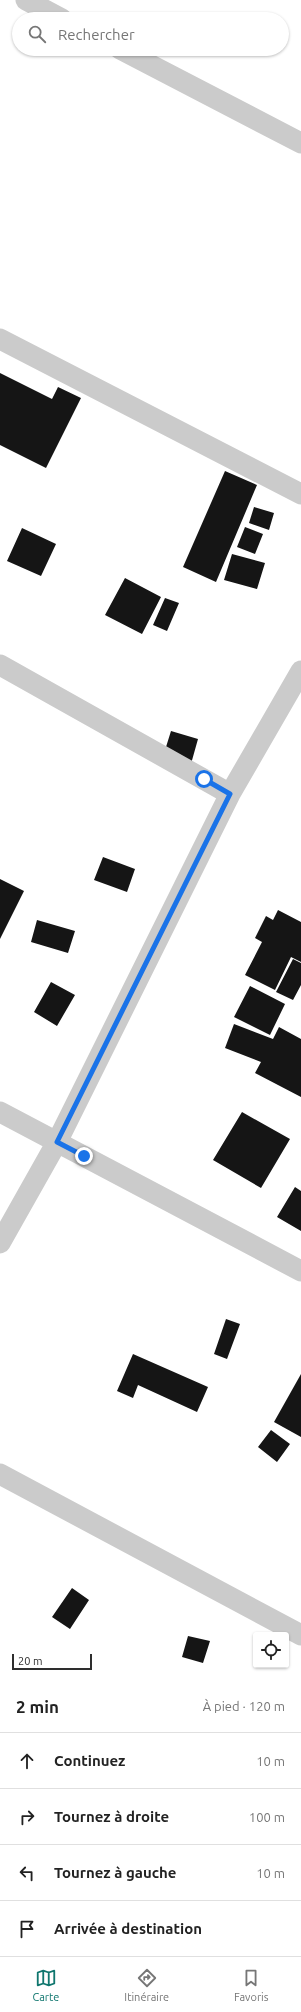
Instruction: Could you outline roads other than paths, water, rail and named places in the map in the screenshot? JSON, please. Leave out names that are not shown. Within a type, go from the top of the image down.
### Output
[{"type":"street","points":[[26,0],[49,12]]},
{"type":"street","points":[[133,56],[301,143]]},
{"type":"street","points":[[0,339],[301,494]]},
{"type":"street","points":[[0,665],[230,794]]},
{"type":"street","points":[[0,1243],[57,1142],[230,794],[300,677]]},
{"type":"street","points":[[0,1112],[301,1271]]},
{"type":"street","points":[[0,1474],[301,1635]]}]
